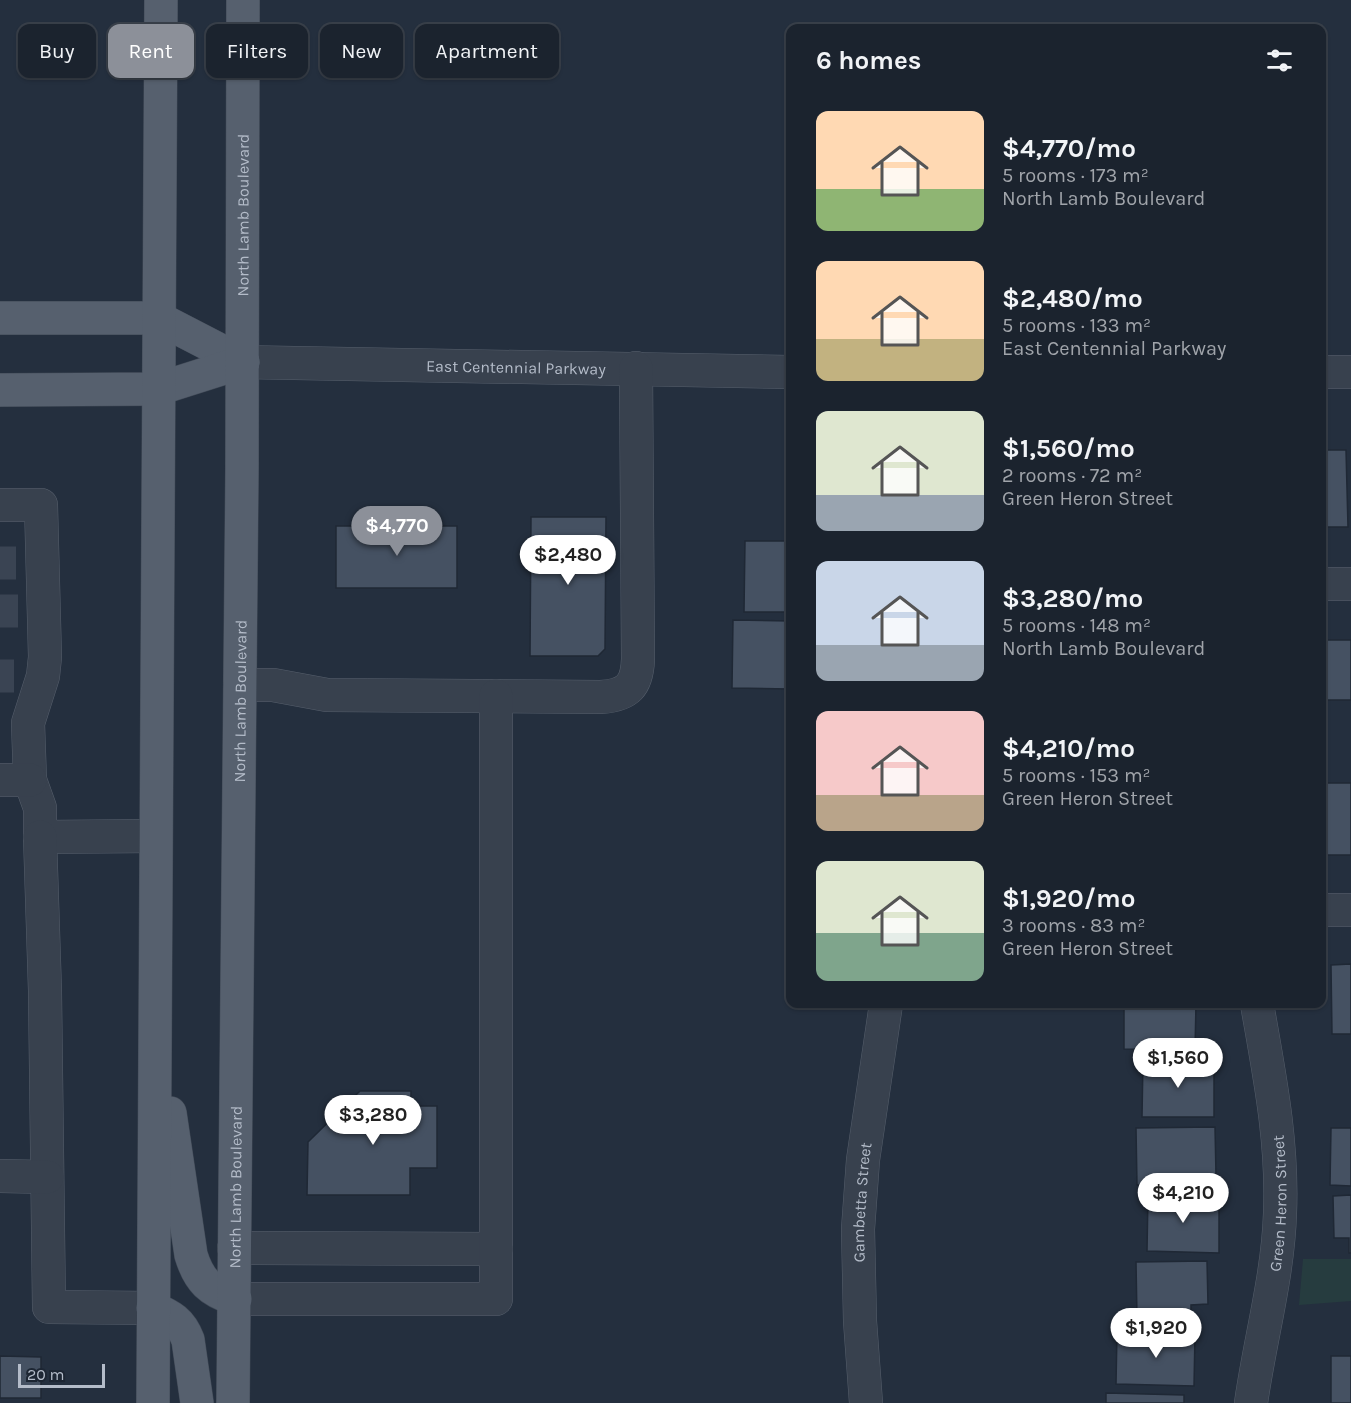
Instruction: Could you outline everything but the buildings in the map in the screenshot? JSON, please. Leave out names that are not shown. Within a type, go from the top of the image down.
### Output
[{"type":"main road","points":[[153,1403],[160,0]]},
{"type":"main road","name":"North Lamb Boulevard","points":[[233,1403],[243,362],[243,0]]},
{"type":"main road","name":"East Centennial Parkway","points":[[0,318],[158,318],[243,362]]},
{"type":"main road","name":"East Centennial Parkway","points":[[0,390],[158,389],[243,362]]},
{"type":"main road","points":[[154,1007],[191,1255],[199,1276],[208,1287],[235,1299]]},
{"type":"main road","points":[[153,1308],[178,1321],[185,1333],[197,1403]]},
{"type":"street","name":"East Centennial Parkway","points":[[243,362],[786,372]]},
{"type":"street","points":[[240,684],[265,684],[327,695],[611,696],[624,692],[634,681],[638,659],[636,368]]},
{"type":"street","points":[[1326,372],[1351,372]]},
{"type":"street","points":[[0,505],[41,505],[30,563],[32,611],[28,676],[14,723],[15,780],[40,808],[49,1307],[153,1308]]},
{"type":"street","points":[[1326,584],[1351,584]]},
{"type":"street","points":[[235,1299],[496,1299],[496,696]]},
{"type":"street","points":[[39,837],[155,836]]},
{"type":"street","points":[[1326,909],[1351,910]]},
{"type":"street","name":"Gambetta Street","points":[[866,1403],[860,1321],[858,1229],[863,1160],[885,1008]]},
{"type":"street","name":"Green Heron Street","points":[[1251,1403],[1272,1285],[1280,1213],[1280,1167],[1276,1113],[1258,1008]]},
{"type":"street","points":[[0,1176],[47,1177]]},
{"type":"street","points":[[234,1248],[496,1249]]},
{"type":"green space","points":[[1303,1259],[1351,1259],[1351,1301],[1299,1305]]},
{"type":"tunnel","points":[[0,563],[16,563]]},
{"type":"tunnel","points":[[0,611],[18,611]]},
{"type":"tunnel","points":[[0,676],[14,676]]}]
